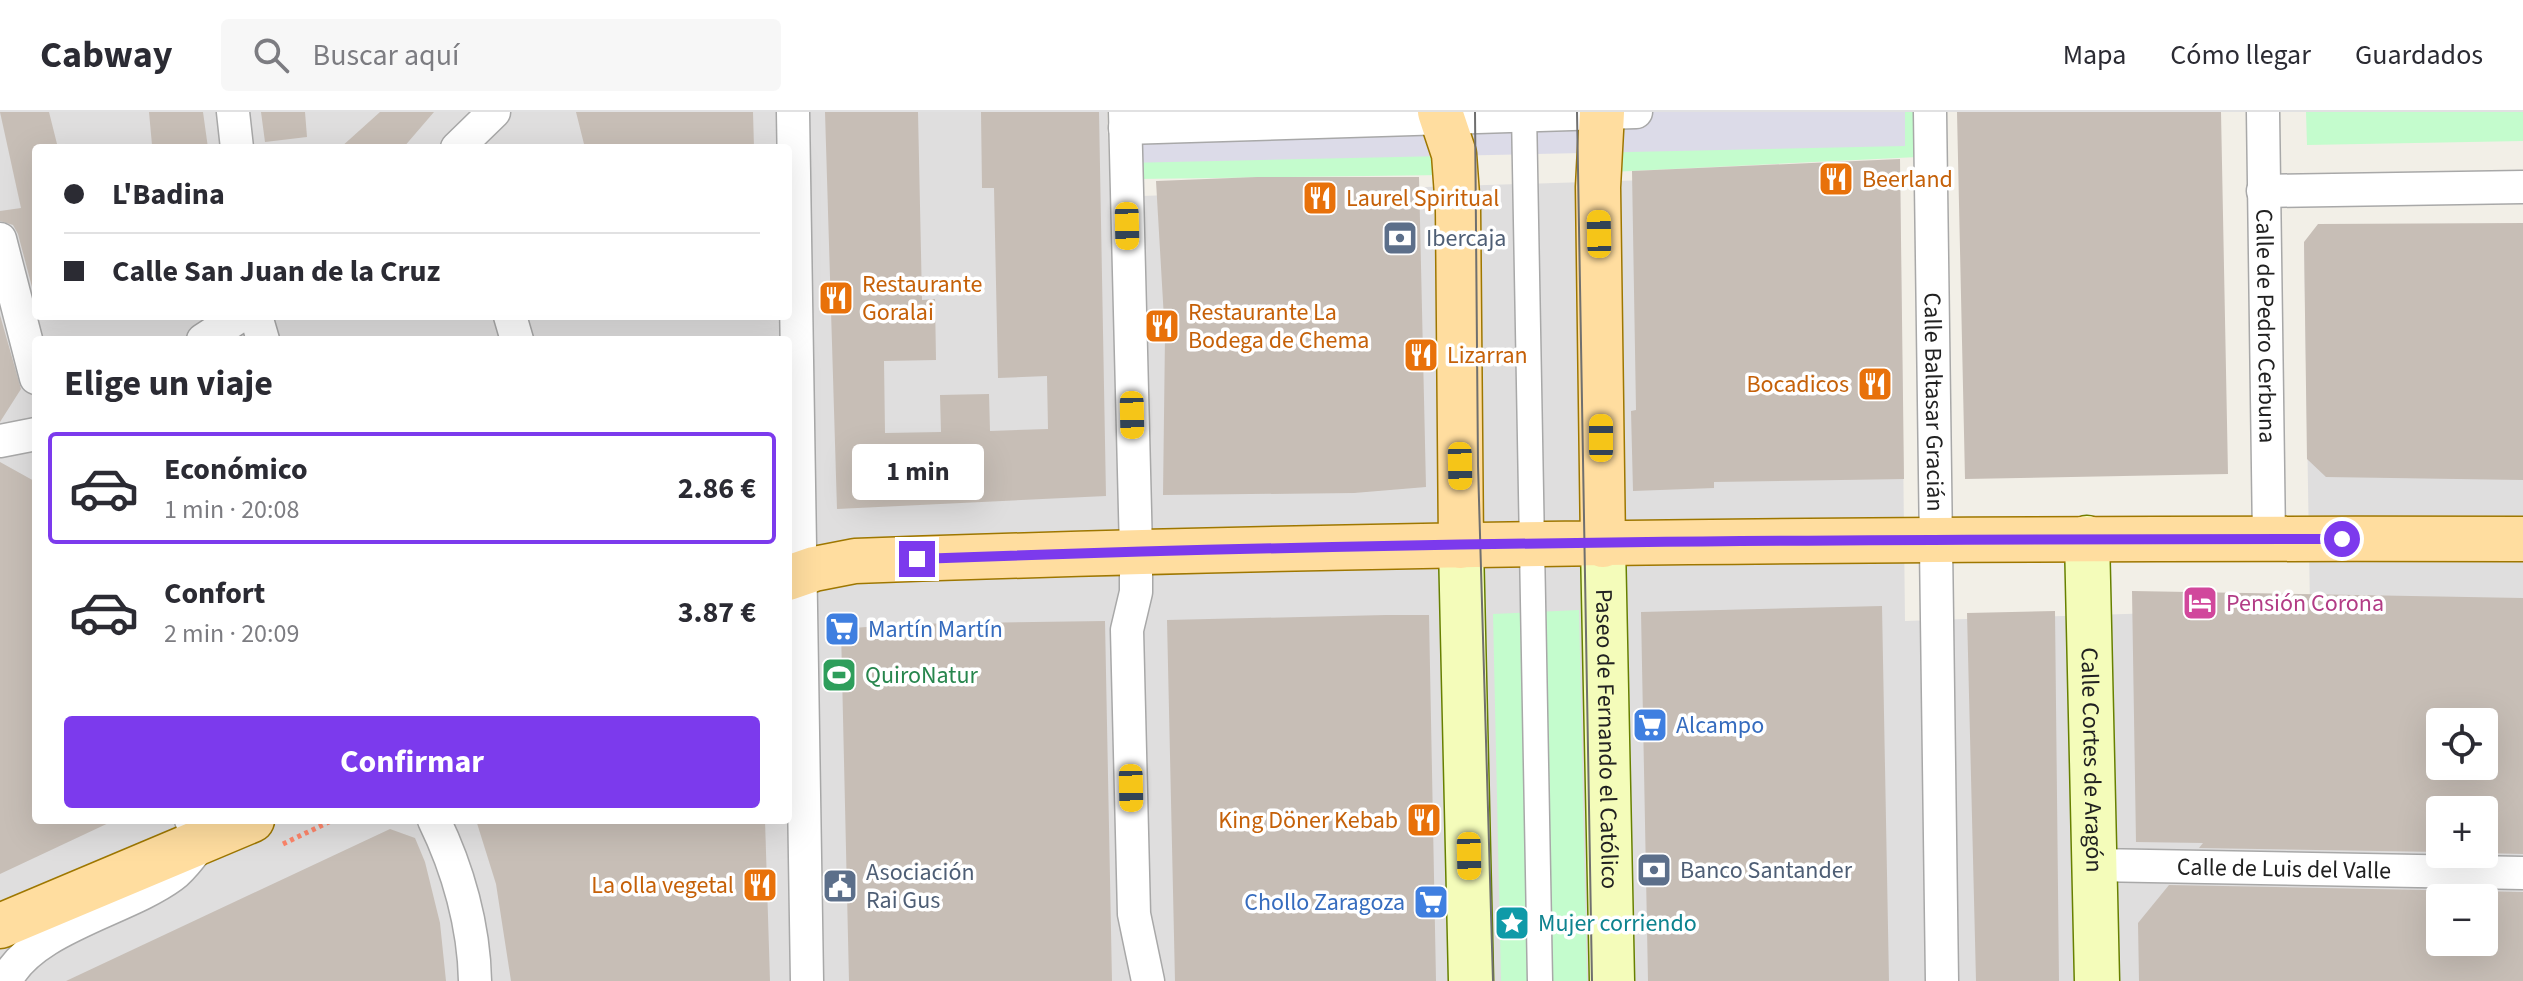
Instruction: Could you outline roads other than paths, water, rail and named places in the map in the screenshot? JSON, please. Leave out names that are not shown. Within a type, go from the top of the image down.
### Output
[{"type":"main road","name":"Paseo de Fernando el Católico","points":[[1612,981],[1598,187],[1613,112]]},
{"type":"main road","points":[[1441,115],[1454,154],[1458,209],[1461,546],[1471,981]]},
{"type":"main road","points":[[794,576],[855,561],[1136,551],[2087,538],[2523,539]]},
{"type":"main road","name":"Calle Cortes de Aragón","points":[[2087,538],[2097,981]]},
{"type":"main road","points":[[0,926],[196,832],[233,824]]},
{"type":"street","points":[[233,112],[237,144]]},
{"type":"street","points":[[467,136],[494,112]]},
{"type":"street","points":[[793,112],[794,576],[807,981]]},
{"type":"street","points":[[1148,981],[1134,914],[1127,630],[1136,592],[1136,551],[1125,120],[1613,112]]},
{"type":"street","name":"Calle Baltasar Gracián","points":[[1930,112],[1942,981]]},
{"type":"street","name":"Calle de Pedro Cerbuna","points":[[2263,112],[2269,539]]},
{"type":"street","points":[[1524,114],[1540,981]]},
{"type":"street","points":[[2263,191],[2523,187]]},
{"type":"street","points":[[0,239],[32,363]]},
{"type":"street","points":[[209,336],[234,320]]},
{"type":"street","points":[[0,441],[32,435]]},
{"type":"street","points":[[436,824],[447,846],[463,898],[475,981]]},
{"type":"street","points":[[6,981],[25,955],[173,876],[196,832]]},
{"type":"street","name":"Calle de Luis del Valle","points":[[2094,865],[2523,873]]},
{"type":"tram line","points":[[1475,112],[1478,466],[1493,981]]},
{"type":"tram line","points":[[1577,112],[1592,981]]},
{"type":"place","name":"Beerland","points":[[1836,179]]},
{"type":"place","name":"Laurel Spiritual","points":[[1320,198]]},
{"type":"place","name":"Ibercaja","points":[[1400,238]]},
{"type":"place","name":"Restaurante Goralai","points":[[836,298]]},
{"type":"place","name":"Restaurante La Bodega de Chema","points":[[1162,326]]},
{"type":"place","name":"Lizarran","points":[[1421,355]]},
{"type":"place","name":"Bocadicos","points":[[1875,384]]},
{"type":"place","name":"Pensión Corona","points":[[2200,603]]},
{"type":"place","name":"Martín Martín","points":[[842,629]]},
{"type":"place","name":"QuiroNatur","points":[[839,675]]},
{"type":"place","name":"Alcampo","points":[[1650,725]]},
{"type":"place","name":"King Döner Kebab","points":[[1424,820]]},
{"type":"place","name":"Banco Santander","points":[[1654,870]]},
{"type":"place","name":"La olla vegetal","points":[[760,885]]},
{"type":"place","name":"Asociación Rai Gus","points":[[840,886]]},
{"type":"place","name":"Chollo Zaragoza","points":[[1431,902]]},
{"type":"place","name":"Mujer corriendo","points":[[1512,923]]}]
